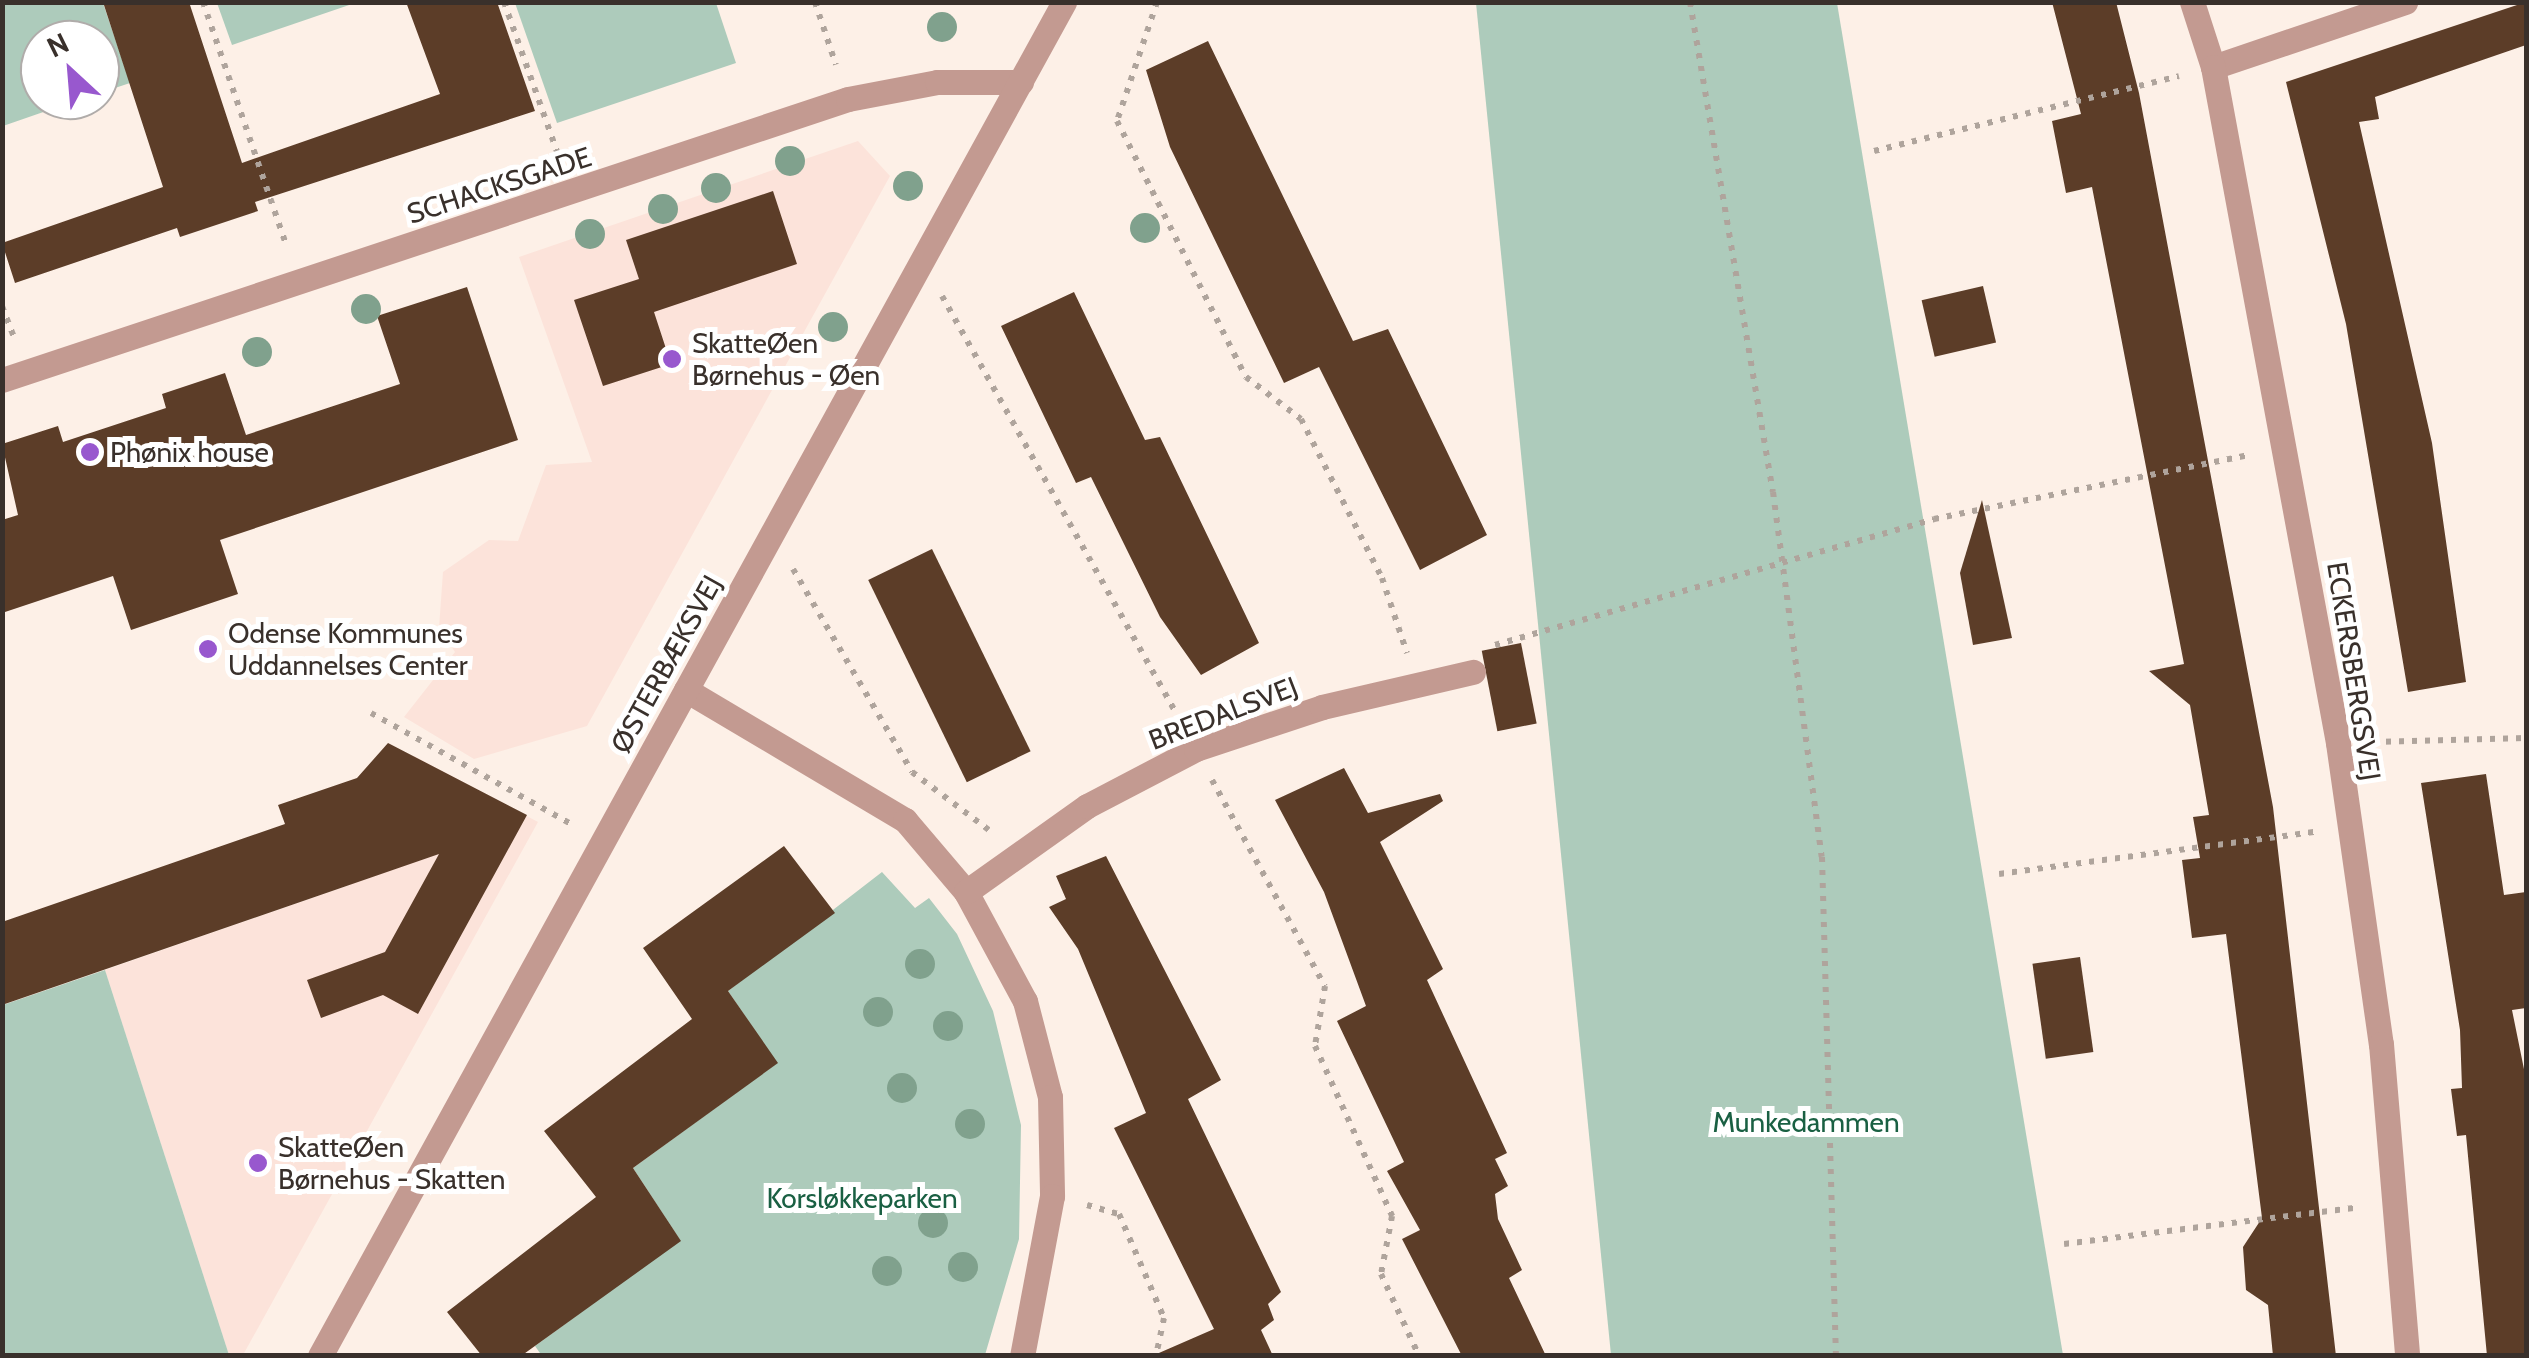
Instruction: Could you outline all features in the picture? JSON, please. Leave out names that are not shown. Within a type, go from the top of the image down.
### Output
[{"type":"street","name":"ØSTERBÆKSVEJ","points":[[320,1356],[1064,2]]},
{"type":"street","name":"ECKERSBERGSVEJ","points":[[2192,2],[2213,67],[2288,446],[2338,742],[2346,828],[2398,1203],[2407,1356]]},
{"type":"street","points":[[2213,67],[2405,2]]},
{"type":"street","name":"SCHACKSGADE","points":[[2,380],[848,99],[937,82],[1021,82]]},
{"type":"street","name":"BREDALSVEJ","points":[[966,892],[1018,852],[1196,749],[1416,682],[1473,672]]},
{"type":"street","points":[[686,690],[905,820],[966,892],[1025,1000],[1050,1097],[1052,1196],[1022,1356]]},
{"type":"path","points":[[204,2],[299,282]]},
{"type":"path","points":[[504,2],[571,193]]},
{"type":"path","points":[[815,2],[848,99]]},
{"type":"path","points":[[1156,2],[1117,121],[1246,377],[1301,419],[1382,578],[1416,682]]},
{"type":"path","points":[[1690,2],[1780,564],[1822,857],[1836,1356]]},
{"type":"path","points":[[1874,150],[2213,67]]},
{"type":"path","points":[[923,259],[1018,446],[1070,515],[1325,986],[1315,1046],[1392,1216],[1381,1274],[1419,1356]]},
{"type":"path","points":[[1473,672],[1480,647],[1547,637],[1934,519],[2288,446]]},
{"type":"path","points":[[772,533],[912,772],[1018,852]]},
{"type":"path","points":[[371,713],[602,842]]},
{"type":"path","points":[[2338,742],[2526,738]]},
{"type":"path","points":[[1998,874],[2346,828]]},
{"type":"path","points":[[1052,1196],[1119,1214],[1164,1318],[1156,1356]]},
{"type":"path","points":[[2064,1244],[2398,1203]]},
{"type":"shaded area","name":"SkatteØen Børnehus - Øen","points":[[858,141],[890,176],[587,726],[474,759],[404,717],[455,652],[439,628],[443,572],[489,540],[518,541],[546,465],[592,462],[519,257]]},
{"type":"shaded area","name":"SkatteØen Børnehus - Skatten","points":[[414,756],[538,822],[243,1355],[229,1355],[105,970],[350,885]]},
{"type":"green space","points":[[217,2],[355,3],[232,45]]},
{"type":"green space","points":[[2,3],[103,3],[109,20],[20,20],[20,120],[3,126]]},
{"type":"green space","points":[[515,3],[716,3],[736,63],[557,123]]},
{"type":"green space","name":"Munkedammen","points":[[1476,3],[1837,3],[2063,1355],[1611,1355]]},
{"type":"green space","points":[[120,53],[130,83],[120,86]]},
{"type":"green space","name":"Korsløkkeparken","points":[[882,872],[915,908],[929,898],[957,934],[993,1011],[1021,1125],[1019,1239],[985,1355],[542,1356],[535,1346],[680,1240],[633,1168],[777,1063],[728,991]]},
{"type":"green space","points":[[105,970],[229,1355],[3,1355],[3,1005]]},
{"type":"building","points":[[103,2],[189,2],[242,163],[440,94],[406,2],[497,2],[535,111],[255,202],[258,211],[180,237],[177,228],[15,283],[2,243],[163,187],[120,54],[120,20],[109,20]]},
{"type":"building","points":[[2052,2],[2116,2],[2139,93],[2273,807],[2336,1356],[2273,1356],[2268,1305],[2246,1290],[2243,1247],[2262,1218],[2226,934],[2192,938],[2182,860],[2200,858],[2193,817],[2209,815],[2190,705],[2149,671],[2184,664],[2092,187],[2066,193],[2052,121],[2081,114]]},
{"type":"building","points":[[2526,2],[2526,45],[2375,97],[2379,119],[2359,122],[2432,443],[2466,682],[2408,692],[2346,324],[2286,82]]},
{"type":"building","points":[[1208,41],[1353,341],[1388,329],[1487,535],[1420,570],[1319,367],[1284,383],[1170,147],[1146,70]]},
{"type":"building","points":[[773,191],[797,264],[654,312],[671,364],[603,386],[574,300],[639,279],[626,240]]},
{"type":"building","points":[[1983,286],[1996,343],[1935,357],[1922,300]]},
{"type":"building","points":[[467,287],[518,440],[220,540],[238,594],[131,630],[113,576],[2,613],[2,520],[18,515],[2,444],[58,426],[63,442],[166,408],[162,394],[225,373],[246,435],[400,384],[377,316]]},
{"type":"building","points":[[1074,292],[1145,440],[1160,437],[1259,643],[1201,675],[1160,617],[1091,477],[1076,483],[1001,326]]},
{"type":"building","points":[[1982,500],[2012,638],[1973,645],[1960,573]]},
{"type":"building","points":[[932,549],[1031,751],[967,782],[868,580]]},
{"type":"building","points":[[1521,643],[1537,723],[1497,731],[1482,651]]},
{"type":"building","points":[[388,743],[527,815],[418,1014],[383,995],[321,1018],[307,980],[385,952],[439,854],[2,1005],[2,922],[285,824],[278,805],[357,778]]},
{"type":"building","points":[[1344,768],[1368,813],[1440,794],[1443,801],[1380,842],[1443,969],[1427,980],[1507,1153],[1495,1159],[1508,1186],[1495,1194],[1498,1219],[1522,1270],[1509,1278],[1546,1356],[1462,1356],[1402,1239],[1420,1230],[1387,1171],[1404,1162],[1337,1021],[1366,1006],[1324,892],[1275,800]]},
{"type":"building","points":[[2486,774],[2504,895],[2526,892],[2526,1008],[2512,1010],[2526,1079],[2526,1356],[2487,1356],[2466,1135],[2457,1136],[2451,1089],[2462,1088],[2460,1030],[2421,783]]},
{"type":"building","points":[[784,846],[835,913],[728,991],[778,1063],[633,1168],[681,1241],[521,1356],[482,1356],[447,1312],[596,1197],[544,1131],[692,1019],[643,948]]},
{"type":"building","points":[[1106,856],[1221,1080],[1188,1099],[1281,1292],[1268,1304],[1274,1320],[1261,1330],[1273,1356],[1152,1356],[1214,1329],[1114,1128],[1146,1113],[1078,949],[1049,907],[1066,899],[1056,876]]},
{"type":"building","points":[[2080,957],[2093,1052],[2046,1059],[2032,964]]},
{"type":"place","name":"SkatteØen Børnehus - Øen","points":[[672,359]]},
{"type":"place","name":"Phønix house","points":[[90,452]]},
{"type":"place","name":"Odense Kommunes Uddannelses Center","points":[[208,649]]},
{"type":"place","name":"SkatteØen Børnehus - Skatten","points":[[258,1163]]}]
